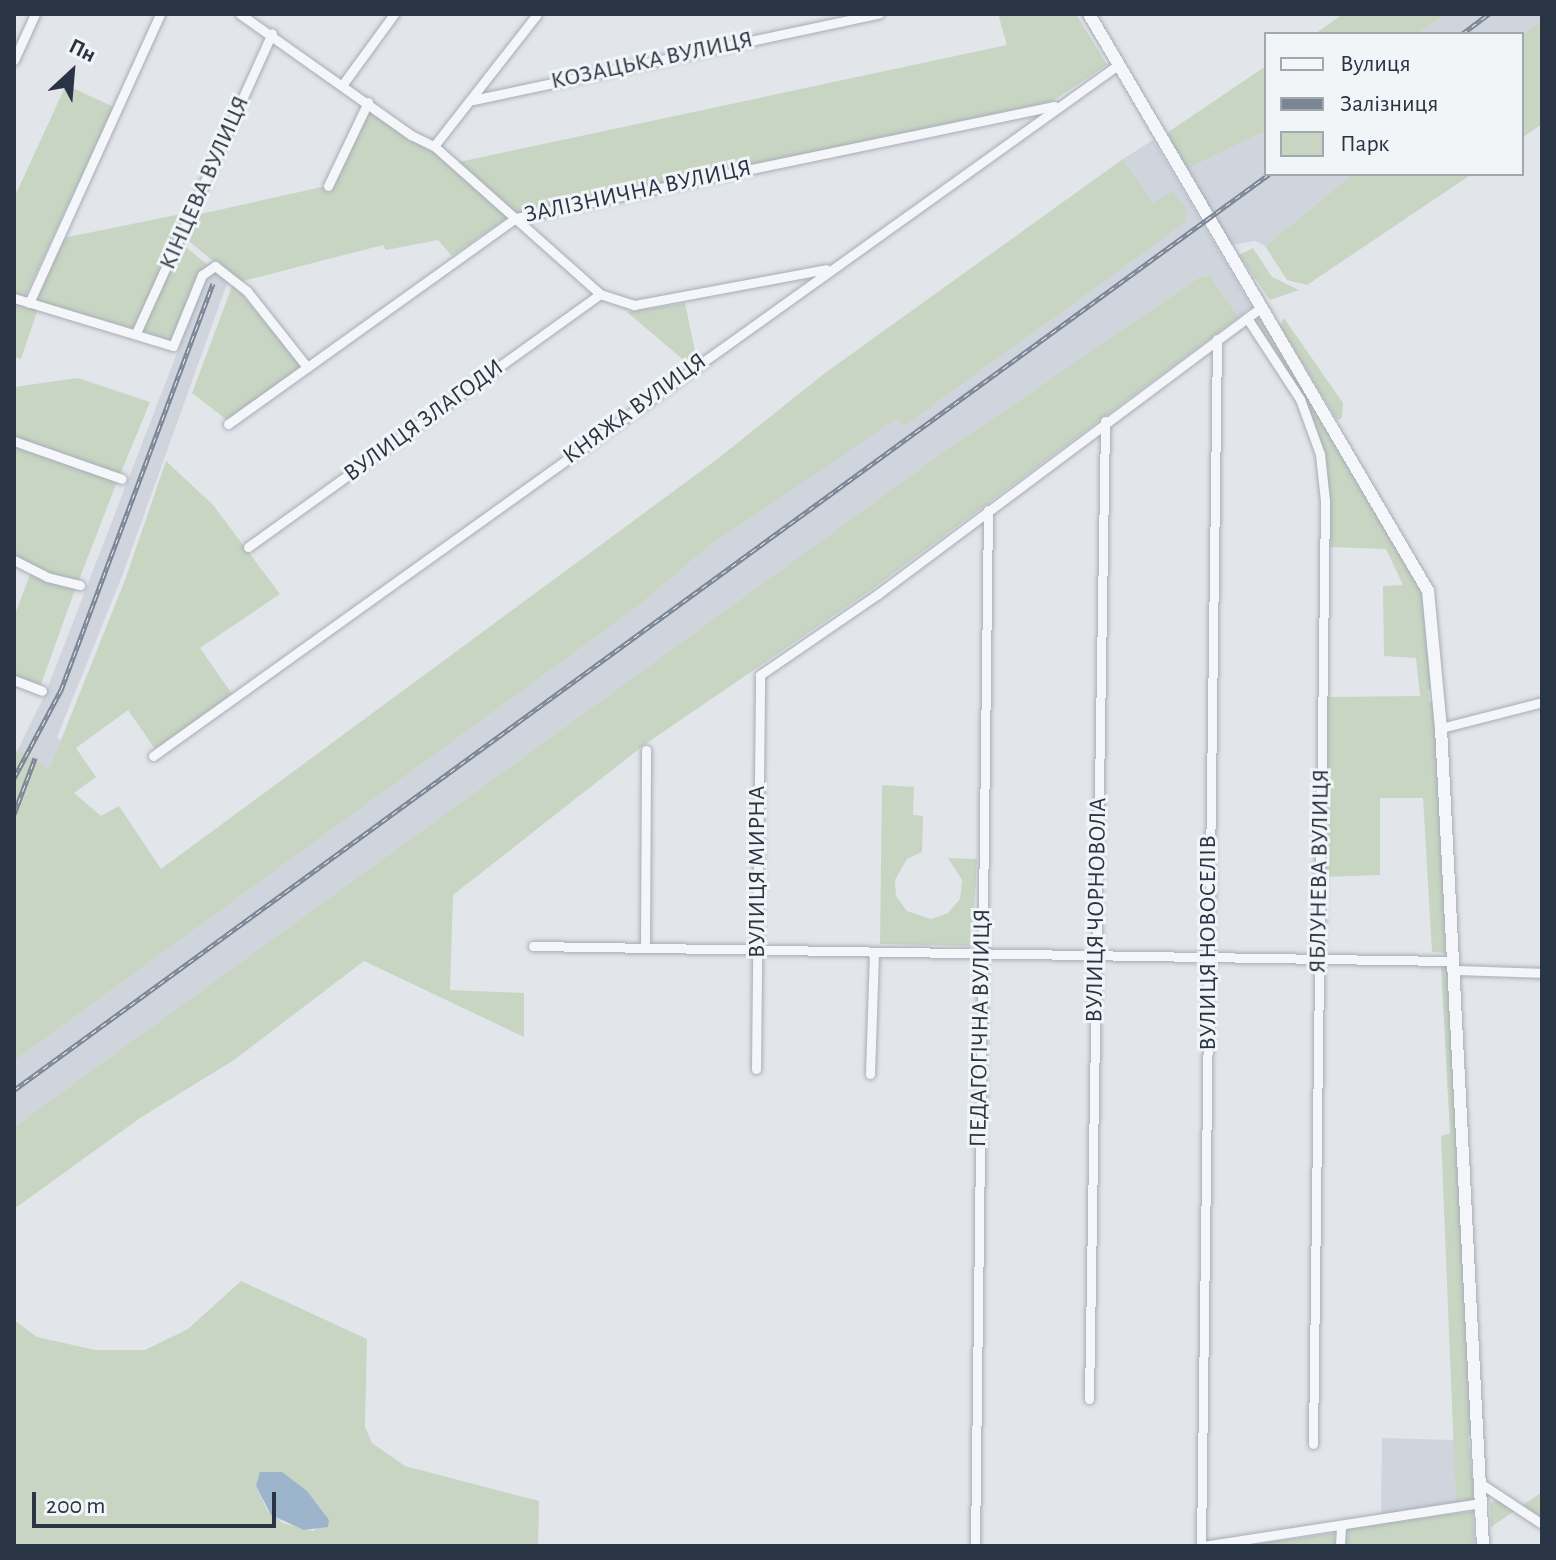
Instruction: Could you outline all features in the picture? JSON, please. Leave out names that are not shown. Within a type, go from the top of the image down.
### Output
[{"type":"street","points":[[14,60],[35,14]]},
{"type":"street","points":[[29,303],[160,14]]},
{"type":"street","points":[[343,84],[394,14]]},
{"type":"street","points":[[434,146],[473,100],[537,14]]},
{"type":"street","name":"КОЗАЦЬКА ВУЛИЦЯ","points":[[473,100],[879,14]]},
{"type":"street","points":[[1089,14],[1428,591],[1441,728],[1483,1546]]},
{"type":"street","points":[[248,16],[434,146],[600,294],[634,305],[832,268]]},
{"type":"street","name":"КІНЦЕВА ВУЛИЦЯ","points":[[136,333],[272,33]]},
{"type":"street","name":"КНЯЖА ВУЛИЦЯ","points":[[153,756],[1118,65]]},
{"type":"street","points":[[328,186],[368,102]]},
{"type":"street","name":"ЗАЛІЗНИЧНА ВУЛИЦЯ","points":[[228,424],[516,218],[1060,105]]},
{"type":"street","points":[[14,298],[173,346],[202,275],[215,266],[247,291],[307,367]]},
{"type":"street","name":"ВУЛИЦЯ ЗЛАГОДИ","points":[[248,547],[600,294]]},
{"type":"street","points":[[988,510],[1262,307]]},
{"type":"street","name":"ЯБЛУНЕВА ВУЛИЦЯ","points":[[1247,318],[1300,399],[1323,478],[1313,1444]]},
{"type":"street","name":"ВУЛИЦЯ НОВОСЕЛІВ","points":[[1202,1546],[1217,339]]},
{"type":"street","name":"ВУЛИЦЯ ЧОРНОВОЛА","points":[[1089,1399],[1105,421]]},
{"type":"street","points":[[14,441],[122,479]]},
{"type":"street","name":"ВУЛИЦЯ МИРНА","points":[[756,1069],[760,675],[988,510]]},
{"type":"street","name":"ПЕДАГОГІЧНА ВУЛИЦЯ","points":[[975,1546],[988,510]]},
{"type":"street","points":[[14,560],[47,577],[80,585]]},
{"type":"street","points":[[14,680],[42,691]]},
{"type":"street","points":[[1441,728],[1542,702]]},
{"type":"street","points":[[645,947],[646,750]]},
{"type":"street","points":[[533,946],[1318,959],[1542,973]]},
{"type":"street","points":[[870,1074],[874,953]]},
{"type":"street","points":[[1480,1483],[1542,1524]]},
{"type":"street","points":[[1202,1546],[1481,1503]]},
{"type":"street","points":[[1340,1546],[1341,1526]]},
{"type":"shaded area","points":[[1447,14],[1542,14],[1542,19],[1524,33],[1420,32]]},
{"type":"shaded area","points":[[1264,132],[1264,176],[1351,176],[1265,246],[1255,241],[1231,245],[1187,169]]},
{"type":"shaded area","points":[[1153,140],[1252,307],[1239,317],[1209,275],[1198,278],[938,456],[14,1127],[14,1061],[637,607],[709,546],[897,417],[903,427],[1185,223],[1172,191],[1153,204],[1123,159]]},
{"type":"shaded area","points":[[216,272],[228,281],[121,579],[57,737],[61,740],[49,771],[18,749],[46,692],[206,278]]},
{"type":"shaded area","points":[[1382,1438],[1454,1440],[1456,1503],[1381,1515]]},
{"type":"green space","points":[[998,14],[1076,14],[1107,65],[1051,102],[517,214],[459,162],[1007,45]]},
{"type":"green space","points":[[1343,14],[1447,14],[1420,32],[1318,32]]},
{"type":"green space","points":[[1542,19],[1542,124],[1524,137],[1524,33]]},
{"type":"green space","points":[[1264,67],[1264,132],[1187,169],[1167,133]]},
{"type":"green space","points":[[66,85],[114,107],[25,297],[14,294],[14,198]]},
{"type":"green space","points":[[369,108],[408,140],[431,149],[508,217],[452,256],[438,240],[386,250],[383,245],[239,282],[185,238],[196,215],[331,185]]},
{"type":"green space","points":[[1123,159],[1153,203],[1172,191],[1186,208],[1185,223],[903,427],[897,418],[709,546],[637,607],[14,1061],[14,756],[18,749],[49,770],[125,580],[166,461],[213,505],[280,594],[200,648],[232,694],[155,749],[128,710],[76,748],[96,777],[74,793],[101,816],[119,806],[161,869],[716,460],[825,373]]},
{"type":"green space","points":[[1351,176],[1469,176],[1307,285],[1287,280],[1265,246]]},
{"type":"green space","points":[[186,213],[134,329],[35,300],[63,238]]},
{"type":"green space","points":[[182,244],[209,266],[172,342],[141,331]]},
{"type":"green space","points":[[1253,248],[1272,277],[1299,290],[1270,300],[1239,255]]},
{"type":"green space","points":[[1209,275],[1239,317],[871,590],[644,745],[453,895],[450,990],[524,993],[524,1037],[364,961],[234,1060],[140,1118],[14,1209],[14,1127],[938,456],[1198,278]]},
{"type":"green space","points":[[233,284],[302,366],[227,420],[192,393]]},
{"type":"green space","points":[[14,302],[38,309],[21,359],[14,357]]},
{"type":"green space","points":[[685,303],[696,356],[687,363],[627,312]]},
{"type":"green space","points":[[1259,313],[1422,593],[1433,690],[1428,690],[1429,702],[1434,702],[1446,953],[1432,952],[1423,798],[1380,798],[1380,875],[1323,877],[1326,697],[1420,696],[1416,658],[1384,656],[1383,586],[1403,585],[1386,549],[1329,547],[1320,440],[1252,318]]},
{"type":"green space","points":[[1284,318],[1343,403],[1342,418],[1337,420],[1280,326]]},
{"type":"green space","points":[[78,378],[150,402],[120,475],[14,438],[14,387]]},
{"type":"green space","points":[[14,446],[117,482],[79,580],[48,574],[14,557]]},
{"type":"green space","points":[[31,572],[76,587],[40,687],[14,677],[14,617]]},
{"type":"green space","points":[[882,785],[914,787],[913,815],[923,816],[922,852],[907,859],[895,880],[896,896],[907,911],[931,919],[948,913],[960,899],[962,880],[948,858],[977,859],[972,946],[880,944]]},
{"type":"green space","points":[[1441,966],[1447,966],[1472,1434],[1468,1435],[1475,1500],[1456,1503],[1441,1136],[1450,1133]]},
{"type":"green space","points":[[241,1281],[367,1339],[365,1427],[372,1443],[405,1466],[539,1501],[538,1546],[14,1546],[14,1320],[37,1337],[95,1350],[145,1350],[188,1329]],"holes":[[[256,1486],[309,1498],[329,1520],[313,1531],[283,1523],[267,1510]]]},
{"type":"green space","points":[[1542,1492],[1542,1520],[1523,1505]]},
{"type":"green space","points":[[1501,1498],[1516,1510],[1491,1527],[1490,1503]]},
{"type":"green space","points":[[1473,1511],[1475,1546],[1345,1546],[1345,1528]]},
{"type":"green space","points":[[1335,1533],[1335,1546],[1240,1546]]},
{"type":"water","points":[[260,1472],[282,1472],[307,1491],[329,1520],[328,1527],[304,1530],[271,1515],[256,1486]]},
{"type":"railway","points":[[1465,32],[1489,14]]},
{"type":"railway","points":[[14,1090],[1266,176]]},
{"type":"railway","points":[[14,778],[61,690],[213,283]]},
{"type":"railway","points":[[14,814],[35,758]]}]
